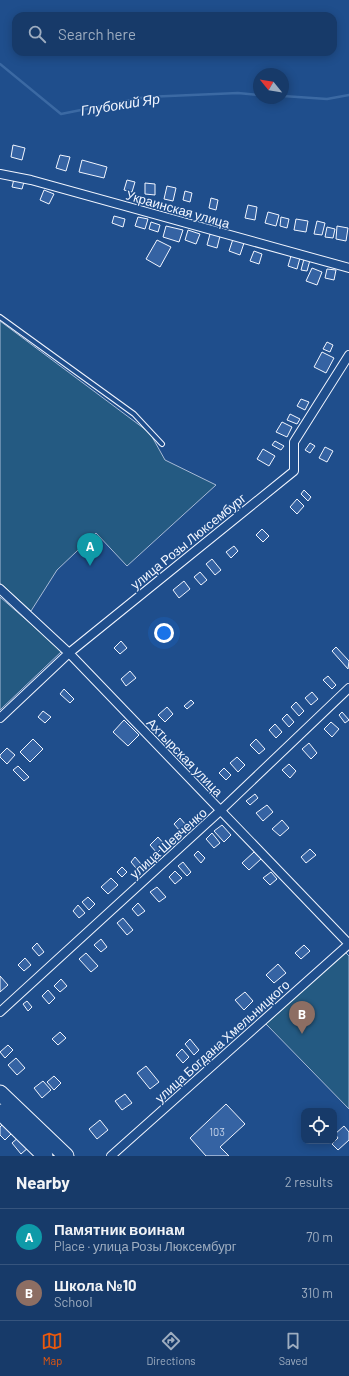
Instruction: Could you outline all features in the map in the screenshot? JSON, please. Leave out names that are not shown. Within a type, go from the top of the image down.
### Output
[{"type":"highway","points":[[0,1093],[66,1156]]},
{"type":"highway","points":[[0,1112],[45,1156]]},
{"type":"street","name":"Украинская улица","points":[[0,174],[31,180],[349,268]]},
{"type":"street","name":"улица Розы Люксембург","points":[[0,718],[69,653],[294,471],[294,442],[349,355]]},
{"type":"street","name":"Ахтырская улица","points":[[0,589],[69,653],[349,944]]},
{"type":"street","name":"улица Шевченко","points":[[0,1012],[220,811],[349,688]]},
{"type":"street","name":"улица Богдана Хмельницкого","points":[[111,1156],[349,944]]},
{"type":"lane","points":[[0,317],[134,414],[162,444]]},
{"type":"shaded area","points":[[0,321],[150,433],[165,460],[216,485],[127,566],[96,533],[57,570],[31,611],[0,583]]},
{"type":"shaded area","points":[[0,597],[62,651],[0,710]]},
{"type":"shaded area","points":[[345,952],[349,956],[349,1109],[266,1024]]},
{"type":"building","points":[[13,145],[25,148],[22,160],[11,157]]},
{"type":"building","points":[[60,155],[70,157],[66,171],[56,168]]},
{"type":"building","points":[[82,160],[107,167],[104,178],[79,172]]},
{"type":"building","points":[[14,179],[24,182],[22,189],[12,187]]},
{"type":"building","points":[[127,180],[135,182],[132,192],[124,190]]},
{"type":"building","points":[[145,183],[155,184],[155,195],[145,194]]},
{"type":"building","points":[[167,186],[176,188],[173,201],[164,199]]},
{"type":"building","points":[[44,190],[54,194],[49,204],[40,200]]},
{"type":"building","points":[[185,191],[192,193],[190,202],[183,200]]},
{"type":"building","points":[[211,198],[218,200],[216,210],[209,208]]},
{"type":"building","points":[[248,205],[257,207],[255,220],[245,218]]},
{"type":"building","points":[[268,212],[279,215],[276,226],[265,223]]},
{"type":"building","points":[[114,216],[125,219],[123,227],[112,223]]},
{"type":"building","points":[[138,217],[148,219],[145,229],[135,226]]},
{"type":"building","points":[[281,217],[289,219],[287,228],[280,226]]},
{"type":"building","points":[[296,219],[308,221],[306,232],[294,230]]},
{"type":"building","points":[[317,221],[325,223],[322,235],[314,234]]},
{"type":"building","points":[[151,222],[160,225],[158,232],[149,229]]},
{"type":"building","points":[[166,226],[183,230],[179,242],[163,237]]},
{"type":"building","points":[[337,226],[348,228],[346,241],[336,239]]},
{"type":"building","points":[[327,227],[335,229],[333,238],[325,237]]},
{"type":"building","points":[[188,230],[200,234],[196,244],[185,240]]},
{"type":"building","points":[[210,234],[220,236],[217,248],[207,245]]},
{"type":"building","points":[[233,239],[244,243],[240,255],[229,251]]},
{"type":"building","points":[[157,240],[171,247],[160,267],[146,259]]},
{"type":"building","points":[[254,251],[262,254],[259,264],[250,261]]},
{"type":"building","points":[[291,256],[300,258],[297,269],[288,266]]},
{"type":"building","points":[[304,259],[310,260],[307,271],[301,270]]},
{"type":"building","points":[[312,268],[322,272],[317,285],[306,281]]},
{"type":"building","points":[[327,269],[336,270],[334,280],[325,278]]},
{"type":"building","points":[[327,342],[333,345],[330,352],[323,349]]},
{"type":"building","points":[[322,352],[334,358],[326,373],[314,367]]},
{"type":"building","points":[[301,399],[309,402],[305,410],[297,406]]},
{"type":"building","points":[[290,414],[300,419],[297,424],[287,420]]},
{"type":"building","points":[[282,422],[292,427],[287,437],[276,432]]},
{"type":"building","points":[[275,441],[284,446],[281,450],[272,445]]},
{"type":"building","points":[[310,443],[315,446],[310,453],[305,450]]},
{"type":"building","points":[[325,447],[333,451],[327,462],[319,458]]},
{"type":"building","points":[[263,449],[275,456],[269,466],[257,459]]},
{"type":"building","points":[[304,490],[311,497],[308,501],[301,494]]},
{"type":"building","points":[[297,499],[304,506],[297,514],[290,507]]},
{"type":"building","points":[[262,529],[269,536],[263,542],[256,535]]},
{"type":"building","points":[[234,546],[238,551],[231,558],[226,552]]},
{"type":"building","points":[[212,559],[221,570],[215,575],[206,564]]},
{"type":"building","points":[[200,572],[207,580],[201,585],[194,577]]},
{"type":"building","points":[[184,581],[190,589],[179,598],[173,590]]},
{"type":"building","points":[[121,641],[127,648],[120,654],[114,648]]},
{"type":"building","points":[[336,647],[349,661],[348,669],[332,651]]},
{"type":"building","points":[[130,671],[136,678],[126,686],[121,679]]},
{"type":"building","points":[[328,676],[336,685],[332,689],[323,680]]},
{"type":"building","points":[[64,689],[74,699],[70,703],[60,694]]},
{"type":"building","points":[[312,692],[318,699],[311,705],[305,698]]},
{"type":"building","points":[[191,700],[194,703],[187,709],[184,706]]},
{"type":"building","points":[[296,702],[304,711],[299,716],[291,707]]},
{"type":"building","points":[[167,707],[173,714],[165,722],[158,715]]},
{"type":"building","points":[[43,711],[51,717],[45,723],[38,717]]},
{"type":"building","points":[[342,712],[349,720],[345,723],[339,715]]},
{"type":"building","points":[[287,714],[294,722],[289,727],[282,719]]},
{"type":"building","points":[[124,720],[139,735],[128,746],[113,732]]},
{"type":"building","points":[[331,722],[339,729],[332,737],[324,729]]},
{"type":"building","points":[[275,724],[282,732],[276,738],[269,730]]},
{"type":"building","points":[[33,739],[43,749],[30,762],[20,752]]},
{"type":"building","points":[[256,739],[265,749],[259,754],[250,745]]},
{"type":"building","points":[[309,743],[317,753],[311,759],[302,749]]},
{"type":"building","points":[[7,748],[15,755],[7,764],[0,757],[0,755]]},
{"type":"building","points":[[237,757],[245,765],[238,772],[230,763]]},
{"type":"building","points":[[289,764],[296,771],[290,778],[282,770]]},
{"type":"building","points":[[18,766],[29,777],[24,781],[13,770]]},
{"type":"building","points":[[224,768],[231,775],[226,780],[219,773]]},
{"type":"building","points":[[255,794],[258,798],[250,805],[246,801]]},
{"type":"building","points":[[267,805],[273,812],[263,821],[256,813]]},
{"type":"building","points":[[180,818],[186,825],[180,831],[174,824]]},
{"type":"building","points":[[282,820],[289,828],[280,836],[272,829]]},
{"type":"building","points":[[222,825],[231,835],[224,842],[214,831]]},
{"type":"building","points":[[212,833],[220,843],[214,848],[206,839]]},
{"type":"building","points":[[158,837],[165,845],[157,853],[150,845]]},
{"type":"building","points":[[310,849],[316,855],[306,863],[301,857]]},
{"type":"building","points":[[198,851],[205,858],[201,863],[194,855]]},
{"type":"building","points":[[254,852],[261,859],[249,870],[242,863]]},
{"type":"building","points":[[135,857],[141,864],[136,868],[131,862]]},
{"type":"building","points":[[183,862],[191,872],[187,876],[178,866]]},
{"type":"building","points":[[122,867],[127,872],[122,877],[117,872]]},
{"type":"building","points":[[175,871],[182,878],[175,884],[169,877]]},
{"type":"building","points":[[271,872],[277,879],[270,885],[263,878]]},
{"type":"building","points":[[111,878],[118,885],[108,894],[101,887]]},
{"type":"building","points":[[157,887],[166,897],[159,902],[150,892]]},
{"type":"building","points":[[88,897],[95,904],[89,910],[82,902]]},
{"type":"building","points":[[138,903],[145,911],[138,916],[132,909]]},
{"type":"building","points":[[78,905],[85,913],[79,918],[73,911]]},
{"type":"building","points":[[123,918],[133,930],[127,935],[117,923]]},
{"type":"building","points":[[101,939],[107,947],[101,952],[94,945]]},
{"type":"building","points":[[37,943],[44,952],[39,956],[32,948]]},
{"type":"building","points":[[304,945],[310,951],[301,959],[295,953]]},
{"type":"building","points":[[86,953],[98,966],[91,972],[79,959]]},
{"type":"building","points":[[25,958],[31,965],[24,971],[18,965]]},
{"type":"building","points":[[278,964],[286,973],[274,983],[266,975]]},
{"type":"building","points":[[0,976],[8,985],[0,992]]},
{"type":"building","points":[[61,979],[67,986],[60,992],[54,986]]},
{"type":"building","points":[[48,990],[55,998],[49,1004],[42,996]]},
{"type":"building","points":[[245,992],[253,1001],[244,1010],[235,1000]]},
{"type":"building","points":[[27,1001],[32,1007],[28,1011],[23,1004]]},
{"type":"building","points":[[60,1032],[66,1038],[58,1045],[52,1039]]},
{"type":"building","points":[[190,1039],[199,1050],[194,1055],[185,1044]]},
{"type":"building","points":[[8,1045],[13,1050],[5,1058],[0,1052]]},
{"type":"building","points":[[182,1049],[189,1057],[183,1063],[176,1055]]},
{"type":"building","points":[[16,1058],[25,1068],[17,1075],[8,1065]]},
{"type":"building","points":[[146,1066],[159,1082],[150,1089],[137,1073]]},
{"type":"building","points":[[54,1076],[61,1083],[54,1090],[47,1082]]},
{"type":"building","points":[[43,1081],[51,1090],[42,1098],[34,1088]]},
{"type":"building","points":[[125,1094],[132,1103],[122,1110],[115,1101]]},
{"type":"building","points":[[226,1104],[245,1124],[220,1147],[229,1156],[206,1156],[190,1138]]},
{"type":"building","points":[[100,1120],[108,1130],[97,1139],[89,1129]]},
{"type":"building","points":[[3,1124],[12,1133],[5,1140],[0,1135],[0,1127]]},
{"type":"building","points":[[344,1126],[349,1132],[349,1140],[338,1150],[332,1144],[337,1144],[337,1132]]},
{"type":"building","points":[[20,1136],[29,1147],[21,1154],[12,1143]]},
{"type":"waterway","name":"Глубокий Яр","points":[[0,64],[61,114],[146,97],[238,93],[253,94]]},
{"type":"waterway","name":"Глубокий Яр","points":[[289,96],[327,99],[349,95]]},
{"type":"place","name":"Памятник воинам","points":[[90,566]]},
{"type":"place","name":"Школа №10","points":[[302,1034]]}]
